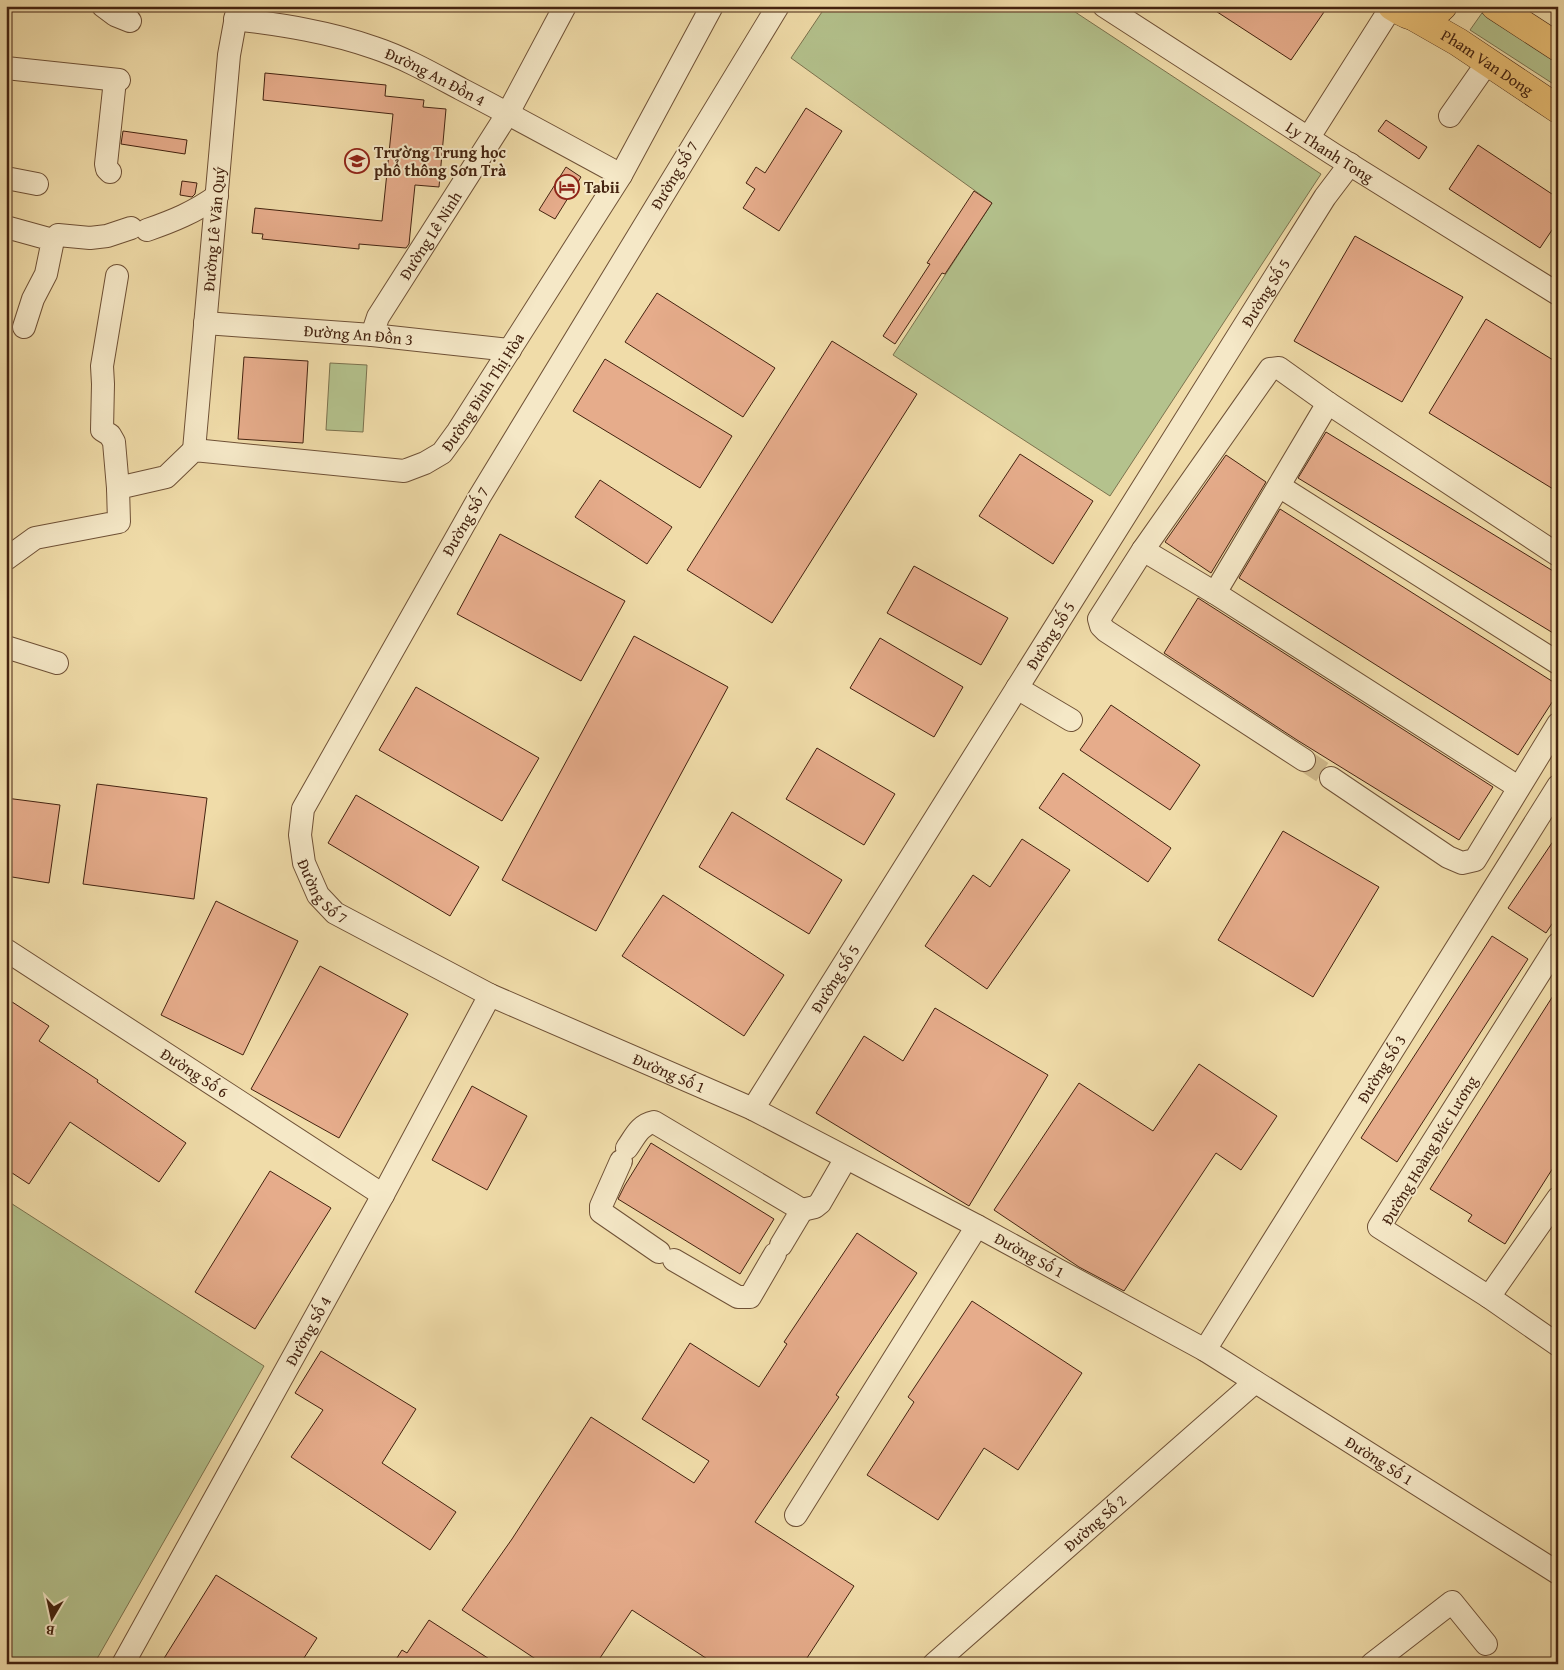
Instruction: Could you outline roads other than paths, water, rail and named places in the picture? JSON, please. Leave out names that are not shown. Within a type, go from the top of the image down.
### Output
[{"type":"main road","points":[[1400,10],[1427,17],[1438,12],[1443,6]]},
{"type":"main road","name":"Pham Van Dong","points":[[1400,10],[1458,42],[1487,63],[1558,108]]},
{"type":"main road","points":[[1509,10],[1558,47]]},
{"type":"street","points":[[103,6],[114,15],[130,21]]},
{"type":"street","name":"Đường Lê Ninh","points":[[372,335],[378,317],[508,113],[566,6]]},
{"type":"street","name":"Đường Đinh Thị Hòa","points":[[194,450],[404,471],[425,463],[442,453],[458,431],[621,175],[712,6]]},
{"type":"street","name":"Đường Số 7","points":[[482,992],[335,913],[318,895],[304,863],[300,835],[303,809],[472,510],[778,6]]},
{"type":"street","name":"Ly Thanh Tong","points":[[1104,6],[1350,164],[1558,294]]},
{"type":"street","points":[[1309,137],[1400,10]]},
{"type":"street","name":"Đường An Đồn 4","points":[[237,12],[346,39],[377,49],[412,64],[508,113],[621,175]]},
{"type":"street","name":"Đường Lê Văn Quý","points":[[194,450],[229,55],[237,12]]},
{"type":"street","points":[[1450,116],[1487,63]]},
{"type":"street","points":[[6,68],[117,80],[106,164],[110,172]]},
{"type":"street","name":"Đường Số 5","points":[[753,1109],[1320,206],[1350,164]]},
{"type":"street","points":[[6,178],[37,184]]},
{"type":"street","points":[[24,327],[33,299],[46,274],[54,240],[58,235],[90,238],[139,229],[180,218],[200,208],[217,196]]},
{"type":"street","points":[[6,227],[54,240]]},
{"type":"street","points":[[6,558],[35,538],[119,522],[114,442],[110,435],[102,430],[102,366],[118,276]]},
{"type":"street","name":"Đường An Đồn 3","points":[[205,323],[372,335],[510,350]]},
{"type":"street","points":[[1304,760],[1101,626],[1099,619],[1143,550],[1270,369],[1279,368],[1328,404],[1558,556]]},
{"type":"street","points":[[1215,593],[1328,404]]},
{"type":"street","points":[[118,488],[166,477],[194,450]]},
{"type":"street","points":[[1279,486],[1558,663]]},
{"type":"street","points":[[1143,550],[1215,593],[1518,787]]},
{"type":"street","points":[[6,647],[57,663]]},
{"type":"street","points":[[1017,688],[1072,720]]},
{"type":"street","points":[[1332,778],[1448,857],[1462,863],[1475,860],[1558,724]]},
{"type":"street","name":"Đường Số 3","points":[[1205,1350],[1558,786]]},
{"type":"street","name":"Đường Hoàng Đức Lương","points":[[1558,944],[1379,1227],[1490,1297],[1558,1345]]},
{"type":"street","name":"Đường Số 6","points":[[6,950],[383,1195]]},
{"type":"street","name":"Đường Số 1","points":[[482,992],[753,1109],[977,1226],[1205,1350],[1558,1573]]},
{"type":"street","name":"Đường Số 4","points":[[123,1664],[383,1195],[482,992]]},
{"type":"street","points":[[802,1210],[750,1297],[745,1298],[738,1297],[667,1256],[601,1212],[601,1206],[624,1154],[641,1128],[646,1124],[654,1122],[802,1210],[815,1207],[820,1203],[846,1158]]},
{"type":"street","points":[[1490,1297],[1558,1198]]},
{"type":"street","points":[[796,1515],[977,1226]]},
{"type":"street","name":"Đường Số 2","points":[[934,1664],[1254,1382]]},
{"type":"street","points":[[1372,1664],[1452,1602],[1486,1644]]},
{"type":"tunnel","points":[[1304,760],[1331,778]]},
{"type":"place","name":"Trường Trung học phổ thông Sơn Trà","points":[[357,161]]},
{"type":"place","name":"Tabii","points":[[567,187]]}]
